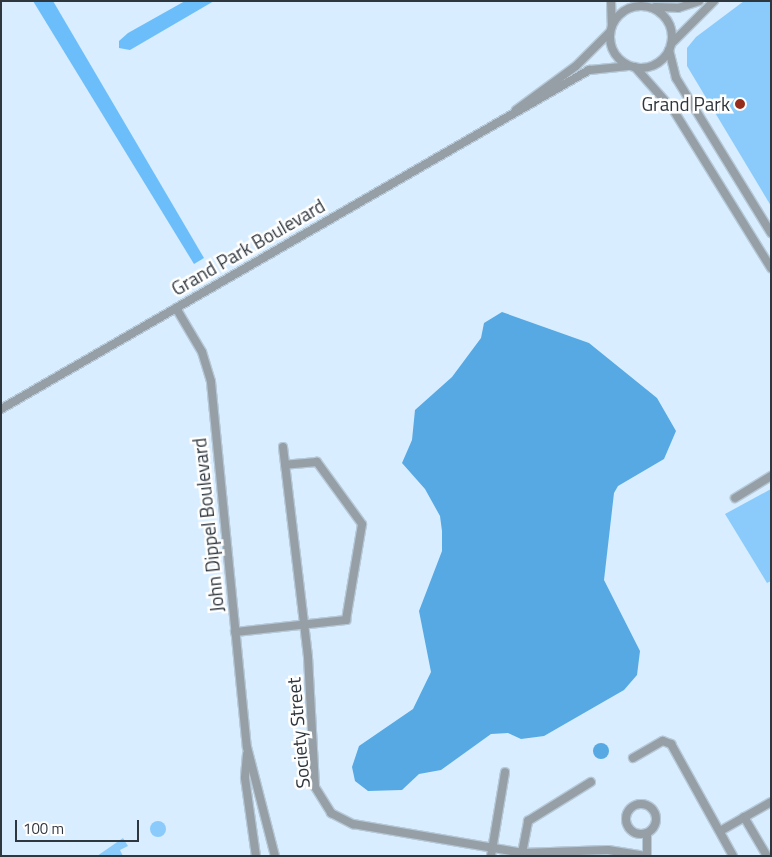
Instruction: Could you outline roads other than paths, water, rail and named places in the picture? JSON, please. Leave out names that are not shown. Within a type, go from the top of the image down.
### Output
[{"type":"street","points":[[611,1],[613,50],[632,66],[674,111],[771,268]]},
{"type":"street","points":[[611,29],[627,9],[646,5],[678,8],[699,1]]},
{"type":"street","points":[[632,66],[652,66],[714,1]]},
{"type":"street","points":[[646,5],[668,21],[670,47],[676,78],[771,233]]},
{"type":"street","name":"Grand Park Boulevard","points":[[1,409],[510,114],[576,66],[611,29]]},
{"type":"street","name":"Grand Park Boulevard","points":[[510,114],[540,102],[598,66],[632,66]]},
{"type":"street","name":"John Dippel Boulevard","points":[[176,308],[202,352],[211,382],[247,748],[275,856]]},
{"type":"street","name":"Society Street","points":[[283,447],[304,625],[315,788],[323,804],[343,822],[493,846],[522,853],[608,850],[647,856]]},
{"type":"street","points":[[235,632],[346,620],[364,533],[362,524],[317,462],[285,465]]},
{"type":"street","points":[[735,498],[771,476]]},
{"type":"street","points":[[633,758],[669,742],[722,830],[733,856]]},
{"type":"street","name":"John Dippel Boulevard","points":[[247,748],[245,778],[256,856]]},
{"type":"street","points":[[491,856],[505,772]]},
{"type":"street","points":[[522,853],[528,821],[591,782]]},
{"type":"street","points":[[722,830],[771,802]]},
{"type":"street","points":[[647,833],[635,833],[628,827],[626,814],[634,805],[644,804],[654,811],[655,823],[647,833],[647,856]]},
{"type":"street","points":[[744,817],[767,856]]},
{"type":"place","name":"Grand Park","points":[[740,104]]}]
